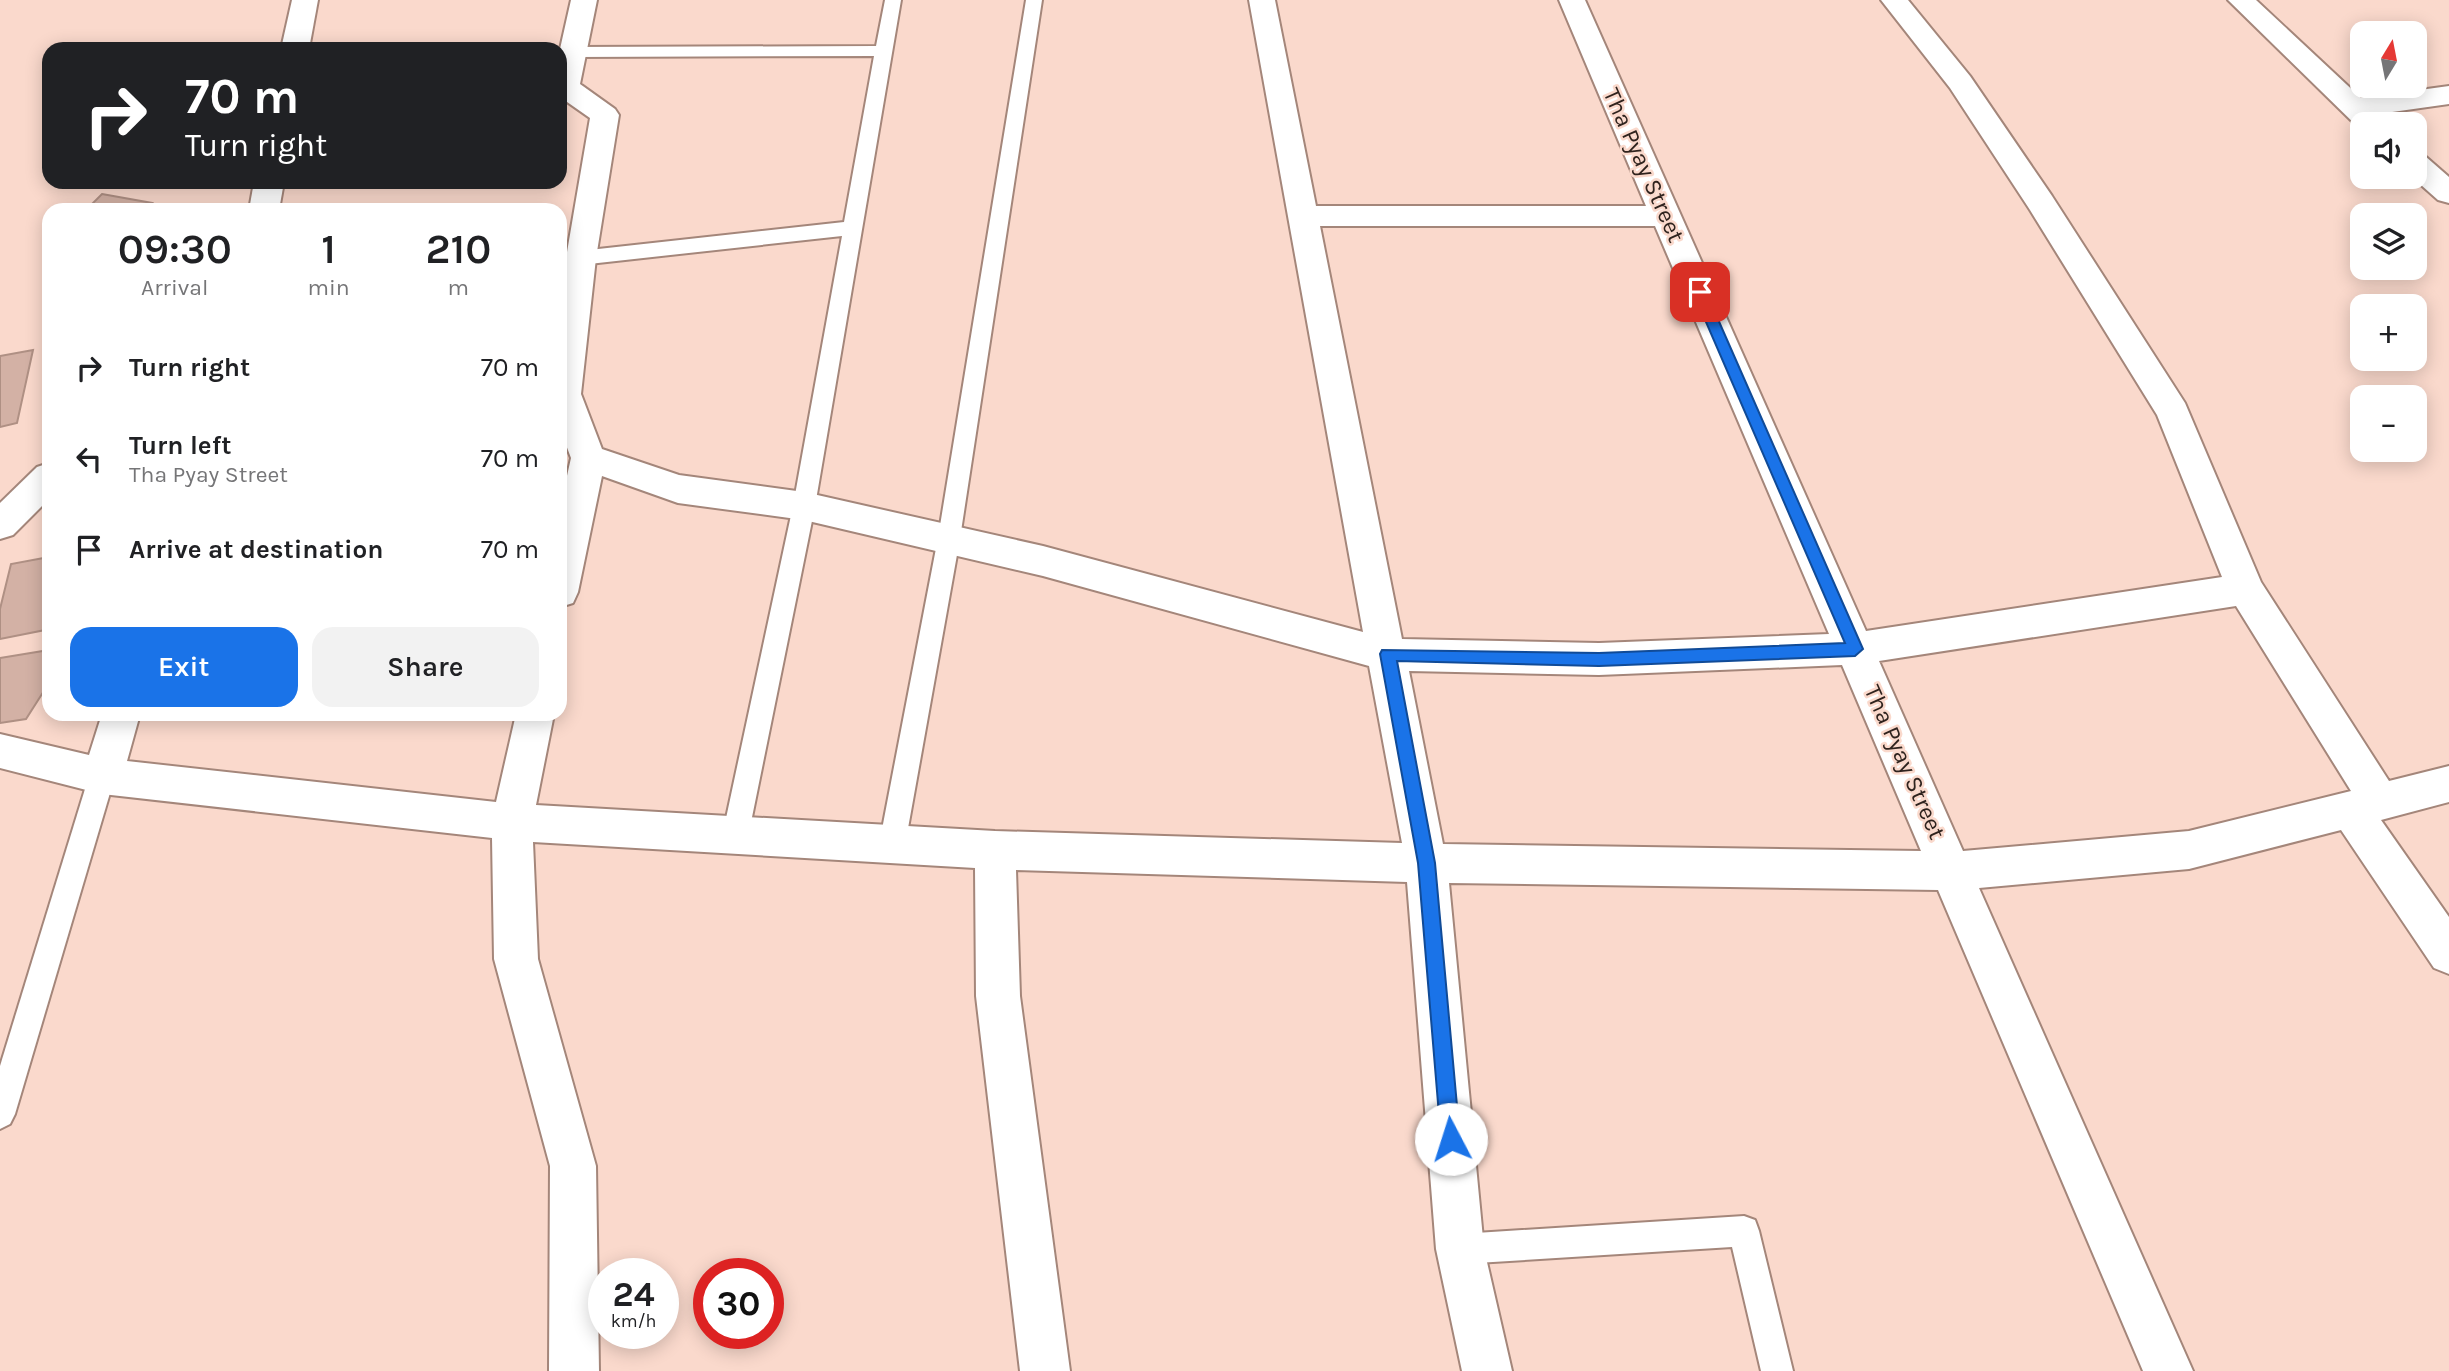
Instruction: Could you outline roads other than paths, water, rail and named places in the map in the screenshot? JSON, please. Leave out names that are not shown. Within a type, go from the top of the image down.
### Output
[{"type":"street","points":[[296,42],[305,0]]},
{"type":"street","points":[[567,78],[584,0]]},
{"type":"street","points":[[1262,0],[1426,863],[1461,1249],[1487,1371]]},
{"type":"street","name":"Tha Pyay Street","points":[[1572,0],[2168,1371]]},
{"type":"street","points":[[1894,0],[1960,82],[2042,203],[2173,412],[2245,589],[2449,953]]},
{"type":"street","points":[[2241,0],[2359,112]]},
{"type":"street","points":[[567,88],[605,115],[580,258],[567,368]]},
{"type":"street","points":[[2379,112],[2449,95]]},
{"type":"street","points":[[2427,174],[2449,193]]},
{"type":"street","points":[[1303,216],[1666,216]]},
{"type":"street","points":[[567,402],[588,458],[567,558]]},
{"type":"street","points":[[588,458],[678,489],[804,506],[949,538],[1388,654],[1599,659],[1855,649],[2245,589]]},
{"type":"street","points":[[0,525],[42,484]]},
{"type":"street","points":[[102,776],[119,721]]},
{"type":"street","points":[[534,721],[512,822],[516,959],[573,1166],[574,1371]]},
{"type":"street","points":[[0,751],[102,776],[512,822],[735,836],[995,850],[1426,863],[1952,871],[2189,850],[2449,784]]},
{"type":"street","points":[[995,850],[998,996],[1045,1371]]},
{"type":"lane","points":[[735,836],[804,506],[893,0]]},
{"type":"lane","points":[[892,845],[949,538],[1034,0]]},
{"type":"lane","points":[[573,52],[884,51]]},
{"type":"lane","points":[[580,258],[851,228]]},
{"type":"lane","points":[[0,1114],[102,776]]},
{"type":"lane","points":[[1461,1249],[1744,1231],[1777,1371]]}]
